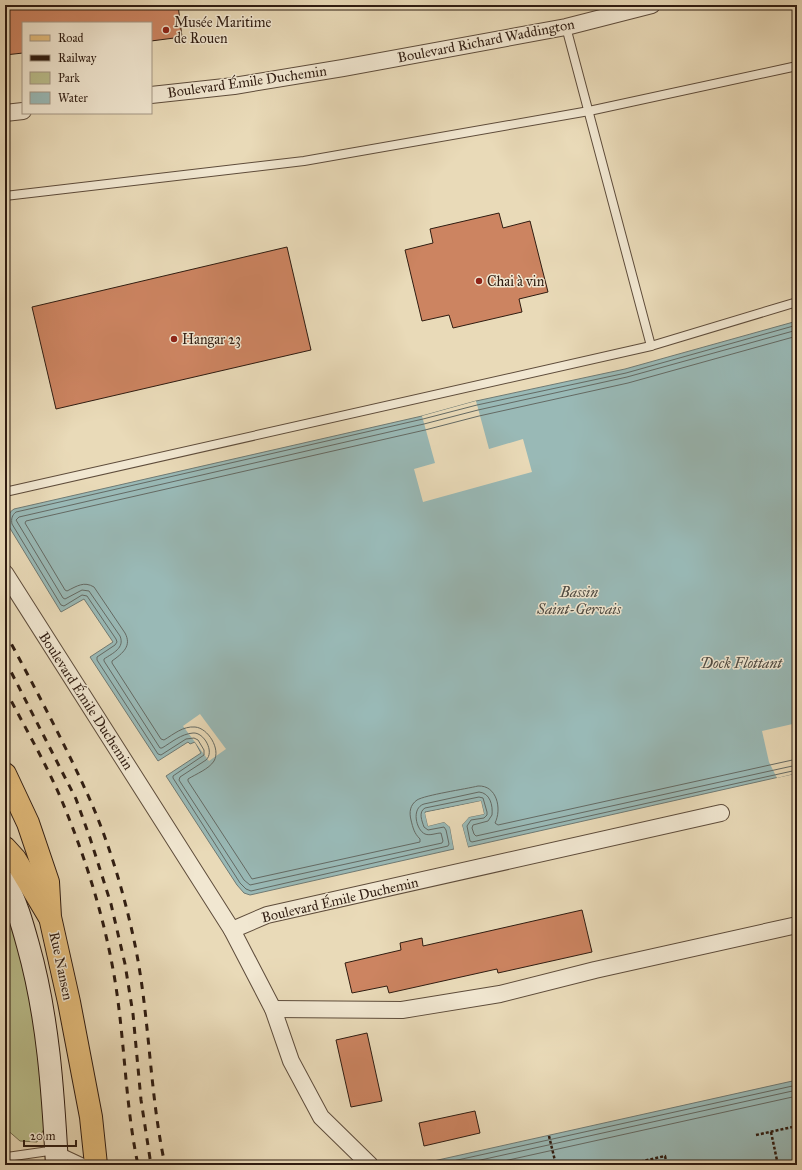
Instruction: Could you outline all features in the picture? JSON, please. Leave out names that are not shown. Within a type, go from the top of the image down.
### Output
[{"type":"main road","name":"Rue Nansen","points":[[5,774],[28,823],[48,882],[50,917],[69,1002],[91,1117],[96,1165]]},
{"type":"main road","points":[[5,848],[15,859],[50,917]]},
{"type":"main road","name":"Rue Nansen","points":[[7,888],[18,908],[33,961],[44,1014],[52,1081],[56,1158]]},
{"type":"street","name":"Boulevard Richard Waddington","points":[[343,68],[566,27],[652,5]]},
{"type":"street","name":"Boulevard Émile Duchemin","points":[[152,95],[234,86],[343,68]]},
{"type":"street","points":[[5,113],[22,110]]},
{"type":"street","name":"Boulevard Émile Duchemin","points":[[5,573],[232,930],[267,915],[721,813]]},
{"type":"street","points":[[273,1009],[402,1010],[500,994],[595,970],[797,925]]},
{"type":"street","points":[[232,930],[273,1009],[291,1061],[321,1118],[370,1165]]},
{"type":"lane","points":[[566,27],[651,346]]},
{"type":"lane","points":[[5,196],[304,161],[589,111],[797,66]]},
{"type":"lane","points":[[5,492],[651,346],[797,302]]},
{"type":"lane","points":[[5,1153],[7,1157],[56,1158],[88,1165]]},
{"type":"path","points":[[756,1135],[797,1126]]},
{"type":"path","points":[[771,1132],[778,1165]]},
{"type":"path","points":[[549,1136],[556,1165]]},
{"type":"path","points":[[626,1165],[665,1156],[667,1165]]},
{"type":"green space","points":[[5,908],[15,918],[34,997],[46,1125],[37,1142],[20,1141],[5,1128]]},
{"type":"water","name":"Bassin Saint-Gervais","points":[[797,321],[797,773],[468,847],[462,825],[469,817],[484,814],[481,801],[425,812],[428,826],[444,822],[450,827],[454,849],[250,895],[244,893],[237,885],[166,776],[201,753],[195,742],[190,744],[188,742],[158,761],[90,657],[113,642],[84,599],[61,612],[8,525],[8,516],[14,509],[422,416],[476,401],[625,369]]},
{"type":"water","points":[[797,1080],[797,1165],[420,1164]]},
{"type":"pier","points":[[476,401],[489,449],[523,439],[532,472],[423,502],[414,469],[435,463],[422,416]]},
{"type":"pier","points":[[200,714],[226,749],[209,761],[183,726]]},
{"type":"pier","points":[[797,723],[797,773],[777,778],[769,762],[762,731]]},
{"type":"pier","points":[[481,801],[484,814],[469,817],[462,825],[468,847],[466,847],[461,825],[468,815],[481,812],[479,803],[427,814],[429,823],[444,820],[451,826],[456,849],[454,849],[450,827],[444,822],[428,826],[425,813]]},
{"type":"building","name":"Musée Maritime de Rouen","points":[[5,5],[178,5],[182,37],[152,41],[152,22],[22,22],[22,53],[5,55]]},
{"type":"building","name":"Chai à vin","points":[[499,213],[503,228],[530,221],[548,292],[519,299],[522,312],[453,328],[449,315],[422,321],[405,250],[433,243],[430,229]]},
{"type":"building","name":"Hangar 23","points":[[287,247],[311,350],[56,409],[32,307]]},
{"type":"building","points":[[582,910],[592,952],[498,973],[497,969],[389,993],[387,986],[352,993],[345,963],[401,950],[400,943],[422,938],[423,946]]},
{"type":"building","points":[[367,1033],[382,1101],[351,1107],[336,1040]]},
{"type":"building","points":[[475,1111],[480,1133],[424,1146],[419,1123]]},
{"type":"railway","points":[[5,632],[50,716],[81,780],[98,819],[116,870],[134,940],[139,968],[156,1109],[165,1165]]},
{"type":"railway","points":[[5,660],[76,799],[111,904],[125,964],[133,1014],[141,1100],[151,1165]]},
{"type":"railway","points":[[5,689],[40,754],[59,794],[83,856],[96,899],[108,942],[120,1014],[130,1115],[138,1165]]},
{"type":"place","name":"Musée Maritime de Rouen","points":[[166,30]]},
{"type":"place","name":"Chai à vin","points":[[479,281]]},
{"type":"place","name":"Hangar 23","points":[[174,339]]},
{"type":"water label","name":"Dock Flottant","points":[[741,663]]}]
